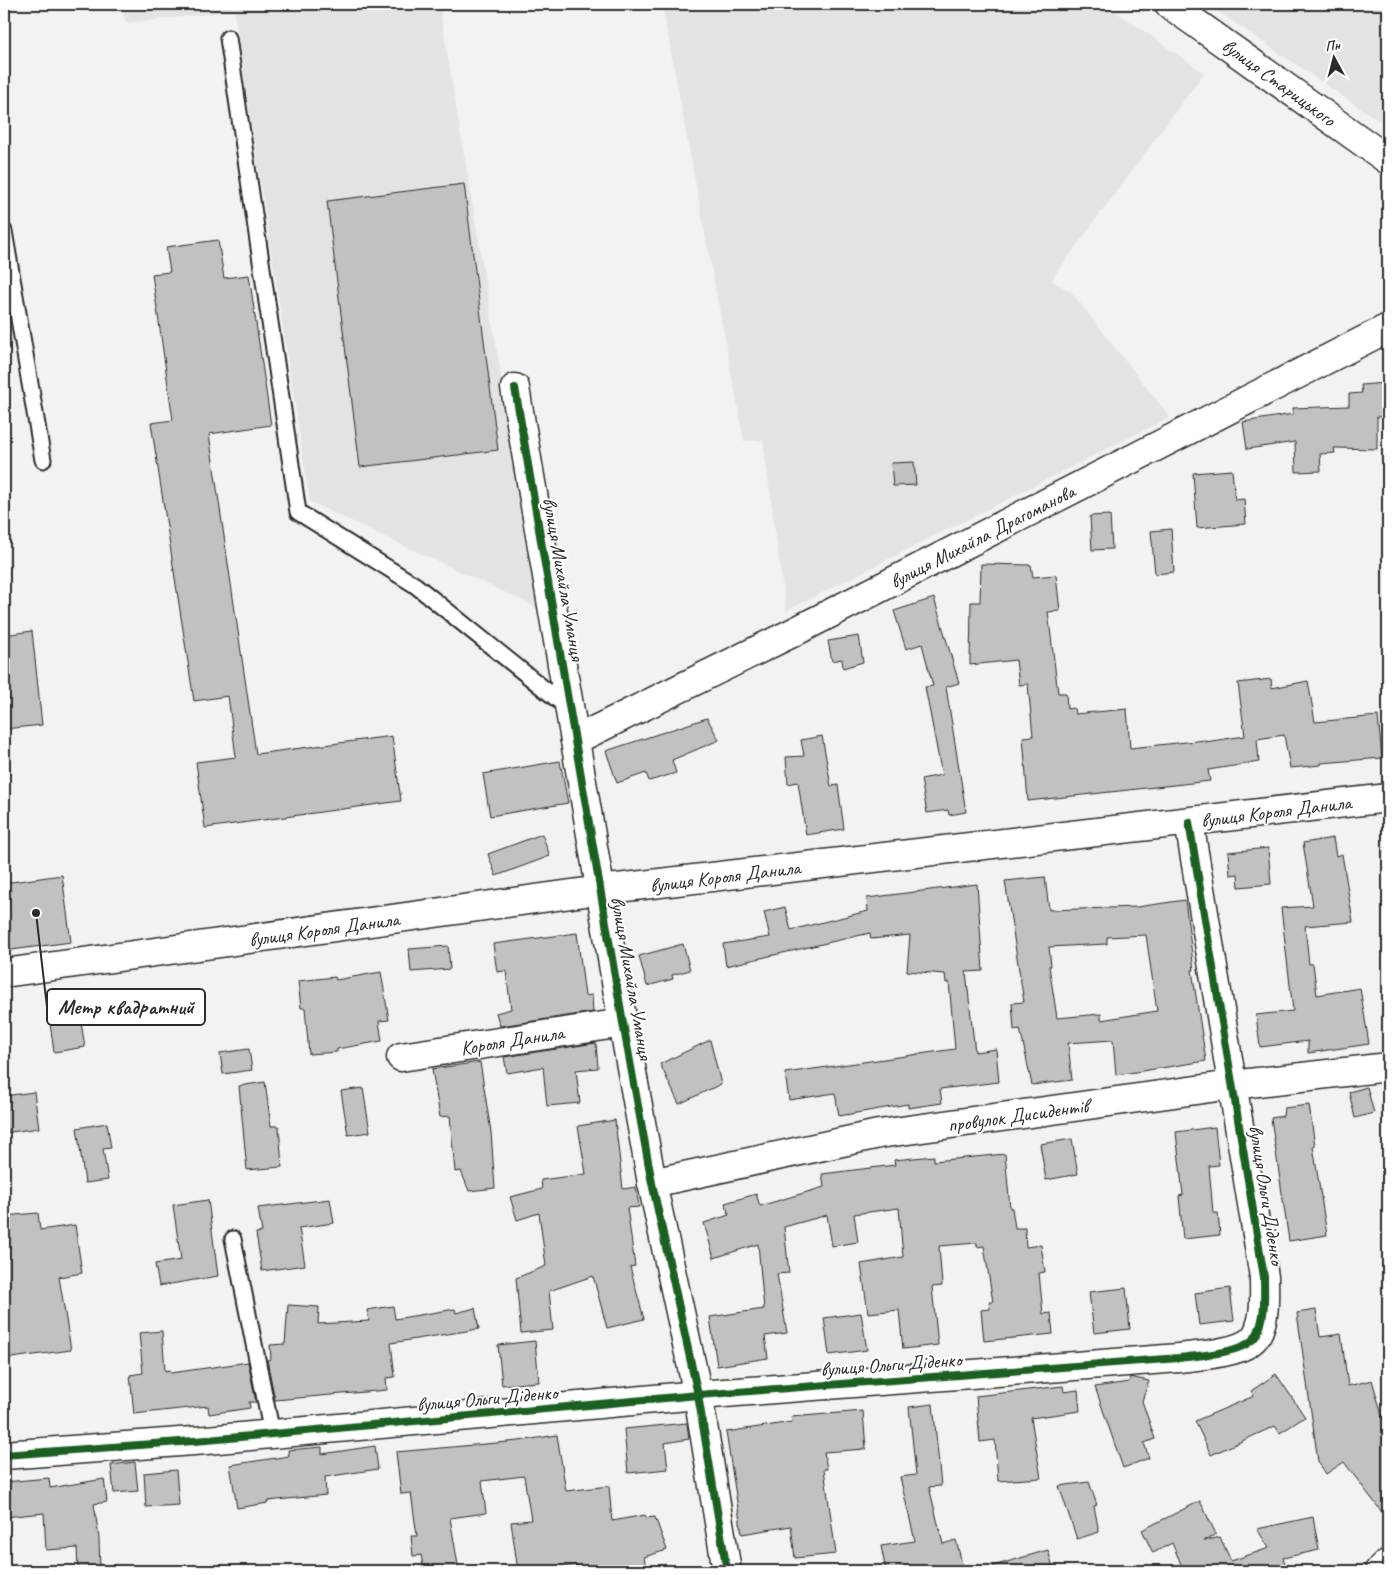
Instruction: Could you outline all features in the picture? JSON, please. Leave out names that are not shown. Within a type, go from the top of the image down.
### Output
[{"type":"street","name":"вулиця Старицького","points":[[1169,4],[1388,160]]},
{"type":"street","name":"вулиця Михайла Драгоманова","points":[[575,740],[794,632],[1388,328]]},
{"type":"street","name":"вулиця Михайла Уманця","points":[[515,388],[623,1023],[652,1182],[698,1395],[727,1571]]},
{"type":"street","name":"вулиця Короля Данила","points":[[4,973],[600,890],[1388,798]]},
{"type":"street","name":"вулиця Ольги Діденко","points":[[4,1455],[272,1434],[698,1395],[1179,1358],[1239,1349],[1257,1335],[1263,1314],[1264,1277],[1188,822]]},
{"type":"street","name":"Короля Данила","points":[[401,1057],[623,1023]]},
{"type":"street","name":"провулок Дисидентів","points":[[652,1182],[879,1134],[1232,1085],[1388,1067]]},
{"type":"street","points":[[1379,1571],[1388,1563]]},
{"type":"lane","points":[[228,38],[298,512],[415,585],[570,709]]},
{"type":"lane","points":[[4,231],[43,460]]},
{"type":"lane","points":[[233,1239],[272,1434]]},
{"type":"shaded area","points":[[120,4],[439,4],[540,609],[310,502],[234,11],[126,23]]},
{"type":"shaded area","points":[[662,4],[1105,4],[1204,73],[1051,280],[1071,292],[1170,417],[786,611],[763,440],[744,441]]},
{"type":"shaded area","points":[[1207,4],[1388,4],[1388,127]]},
{"type":"building","points":[[464,184],[498,450],[360,467],[327,201]]},
{"type":"building","points":[[218,240],[224,278],[249,275],[271,425],[209,434],[256,754],[392,736],[401,801],[205,828],[196,762],[236,757],[228,696],[194,701],[151,423],[173,420],[152,274],[170,272],[166,247]]},
{"type":"building","points":[[1385,383],[1387,416],[1377,417],[1377,449],[1334,448],[1335,453],[1320,454],[1321,471],[1296,472],[1295,442],[1247,449],[1243,422],[1293,414],[1293,408],[1349,406],[1349,394],[1362,393],[1361,385]]},
{"type":"building","points":[[914,462],[916,485],[893,486],[891,463]]},
{"type":"building","points":[[1232,470],[1235,500],[1244,499],[1246,524],[1197,528],[1193,473]]},
{"type":"building","points":[[1110,515],[1112,549],[1092,550],[1090,516]]},
{"type":"building","points":[[1171,529],[1174,572],[1155,574],[1151,531]]},
{"type":"building","points":[[981,564],[1031,565],[1033,577],[1056,575],[1060,611],[1048,612],[1058,693],[1066,693],[1067,709],[1074,708],[1075,714],[1127,709],[1130,748],[1205,740],[1205,742],[1245,736],[1238,683],[1271,679],[1272,688],[1308,681],[1315,722],[1378,716],[1382,758],[1321,763],[1321,765],[1290,768],[1284,735],[1257,739],[1259,762],[1208,770],[1210,781],[1028,801],[1023,737],[1033,736],[1028,684],[1019,685],[1016,660],[970,665],[971,602],[980,602]]},
{"type":"building","points":[[934,598],[959,683],[946,687],[966,812],[949,815],[948,810],[927,813],[921,779],[942,775],[925,687],[933,686],[922,644],[906,649],[894,611]]},
{"type":"building","points":[[32,631],[42,725],[4,729],[4,635]]},
{"type":"building","points":[[859,636],[863,662],[843,668],[842,659],[832,661],[828,641]]},
{"type":"building","points":[[707,718],[719,740],[672,760],[676,773],[649,781],[646,773],[617,783],[606,751]]},
{"type":"building","points":[[822,736],[831,786],[838,785],[844,829],[806,835],[798,782],[788,784],[786,757],[804,756],[801,740]]},
{"type":"building","points":[[560,761],[568,803],[490,816],[483,774]]},
{"type":"building","points":[[542,834],[550,856],[496,876],[488,854]]},
{"type":"building","points":[[1333,838],[1336,856],[1342,854],[1353,922],[1305,926],[1309,964],[1313,964],[1317,995],[1360,988],[1369,1044],[1308,1053],[1308,1041],[1260,1047],[1256,1015],[1293,1011],[1281,908],[1313,906],[1303,843]]},
{"type":"building","points":[[1268,848],[1271,884],[1239,887],[1238,874],[1230,875],[1228,852]]},
{"type":"building","points":[[62,875],[71,942],[4,951],[4,883]]},
{"type":"building","points":[[1045,877],[1049,910],[1137,907],[1185,900],[1194,970],[1192,970],[1206,1061],[1116,1075],[1113,1040],[1068,1043],[1072,1080],[1032,1085],[1020,1029],[1014,1030],[1012,1003],[1024,1002],[1005,881]],"holes":[[[1146,935],[1157,1011],[1101,1020],[1101,1014],[1057,1018],[1049,966],[1051,966],[1049,947],[1107,944],[1107,937]]]},
{"type":"building","points":[[977,884],[983,971],[966,972],[975,1052],[996,1049],[999,1082],[940,1089],[942,1103],[908,1108],[908,1104],[839,1116],[835,1093],[789,1100],[785,1073],[955,1049],[949,982],[946,983],[945,974],[907,971],[910,935],[871,939],[870,933],[726,966],[723,944],[770,937],[764,912],[785,907],[791,930],[868,911],[867,898]]},
{"type":"building","points":[[577,933],[585,996],[592,995],[593,1012],[500,1026],[496,1013],[511,1009],[506,971],[497,972],[493,944]]},
{"type":"building","points":[[683,944],[690,970],[672,975],[673,979],[647,986],[639,956]]},
{"type":"building","points":[[448,946],[450,969],[411,972],[409,949]]},
{"type":"building","points":[[381,972],[389,1020],[379,1021],[382,1041],[337,1049],[337,1052],[309,1054],[305,1008],[301,1008],[298,981],[335,977],[336,980]]},
{"type":"building","points":[[78,1004],[85,1047],[54,1052],[48,1009]]},
{"type":"building","points":[[710,1040],[721,1084],[679,1104],[660,1064]]},
{"type":"building","points":[[596,1043],[598,1068],[576,1070],[580,1103],[547,1106],[543,1067],[507,1073],[504,1057]]},
{"type":"building","points":[[249,1049],[252,1070],[223,1074],[220,1053]]},
{"type":"building","points":[[480,1062],[491,1132],[495,1188],[469,1191],[461,1171],[455,1172],[450,1116],[440,1117],[432,1069]]},
{"type":"building","points":[[265,1082],[271,1126],[279,1126],[282,1167],[247,1170],[239,1086]]},
{"type":"building","points":[[1367,1087],[1374,1113],[1355,1118],[1349,1092]]},
{"type":"building","points":[[363,1088],[370,1132],[348,1135],[341,1091]]},
{"type":"building","points":[[34,1092],[39,1128],[4,1133],[4,1096]]},
{"type":"building","points":[[1309,1105],[1315,1146],[1313,1146],[1327,1235],[1289,1241],[1271,1118],[1283,1116],[1284,1108]]},
{"type":"building","points":[[615,1120],[623,1189],[636,1187],[639,1207],[627,1208],[635,1266],[630,1267],[644,1319],[607,1328],[593,1276],[549,1291],[553,1330],[521,1333],[516,1278],[546,1266],[539,1213],[517,1220],[510,1197],[542,1189],[541,1180],[586,1174],[578,1126]]},
{"type":"building","points":[[107,1123],[111,1148],[103,1149],[108,1180],[85,1183],[77,1128]]},
{"type":"building","points":[[1215,1127],[1219,1165],[1209,1166],[1213,1213],[1218,1213],[1220,1235],[1183,1239],[1179,1196],[1183,1195],[1176,1132]]},
{"type":"building","points":[[1072,1139],[1078,1174],[1046,1180],[1040,1144]]},
{"type":"building","points":[[1005,1154],[1010,1208],[1012,1208],[1015,1228],[1025,1228],[1026,1247],[1041,1245],[1045,1272],[1039,1273],[1043,1314],[1051,1313],[1053,1334],[984,1341],[981,1310],[990,1309],[989,1302],[993,1302],[984,1246],[977,1247],[977,1243],[939,1246],[942,1286],[932,1287],[938,1345],[903,1349],[899,1310],[868,1313],[861,1264],[903,1257],[899,1208],[854,1214],[858,1242],[832,1246],[827,1215],[784,1227],[789,1273],[777,1274],[787,1333],[765,1336],[768,1358],[717,1366],[710,1317],[764,1309],[758,1244],[714,1258],[704,1223],[729,1215],[725,1203],[756,1194],[760,1206],[824,1187],[822,1174],[895,1165],[894,1160],[934,1156],[934,1161]]},
{"type":"building","points":[[330,1199],[334,1223],[299,1228],[305,1265],[262,1271],[256,1233],[262,1232],[258,1208]]},
{"type":"building","points":[[208,1200],[218,1276],[159,1286],[155,1264],[181,1260],[173,1205]]},
{"type":"building","points":[[38,1213],[40,1230],[75,1225],[82,1273],[59,1277],[71,1350],[4,1359],[4,1249],[6,1249],[4,1216]]},
{"type":"building","points":[[1126,1288],[1130,1329],[1094,1333],[1089,1292]]},
{"type":"building","points":[[1230,1288],[1234,1321],[1199,1325],[1195,1293]]},
{"type":"building","points":[[288,1305],[319,1307],[318,1324],[369,1321],[367,1310],[393,1306],[395,1319],[455,1309],[456,1313],[475,1308],[479,1329],[391,1343],[395,1377],[386,1378],[387,1390],[275,1400],[267,1360],[271,1359],[270,1345],[285,1344]]},
{"type":"building","points":[[1316,1310],[1320,1337],[1341,1334],[1348,1386],[1372,1380],[1382,1415],[1388,1426],[1388,1520],[1344,1462],[1326,1474],[1318,1461],[1297,1313]]},
{"type":"building","points":[[861,1313],[867,1350],[829,1355],[824,1318]]},
{"type":"building","points":[[162,1331],[165,1371],[170,1370],[171,1373],[248,1362],[256,1402],[249,1402],[250,1408],[209,1414],[208,1406],[134,1414],[130,1375],[143,1373],[139,1333]]},
{"type":"building","points":[[535,1341],[539,1382],[502,1385],[498,1345]]},
{"type":"building","points":[[1276,1374],[1305,1417],[1280,1433],[1275,1426],[1211,1455],[1195,1421],[1254,1396],[1251,1391]]},
{"type":"building","points":[[1130,1377],[1149,1381],[1142,1401],[1155,1439],[1144,1443],[1149,1458],[1123,1468],[1095,1387],[1129,1382]]},
{"type":"building","points":[[1063,1386],[1064,1392],[1078,1390],[1080,1411],[1031,1418],[1041,1478],[998,1481],[995,1440],[980,1442],[976,1396]]},
{"type":"building","points":[[933,1404],[941,1486],[929,1487],[943,1544],[956,1540],[964,1571],[886,1571],[881,1546],[915,1541],[900,1477],[916,1475],[909,1407]]},
{"type":"building","points":[[863,1411],[866,1449],[824,1452],[827,1469],[824,1469],[836,1554],[795,1558],[791,1526],[742,1534],[726,1432],[792,1422],[791,1417]]},
{"type":"building","points":[[687,1423],[689,1439],[665,1443],[668,1469],[628,1473],[624,1429]]},
{"type":"building","points":[[557,1435],[566,1491],[609,1486],[612,1521],[645,1515],[646,1518],[655,1517],[667,1550],[644,1557],[647,1571],[578,1571],[577,1565],[536,1571],[518,1571],[511,1522],[531,1520],[524,1476],[482,1481],[486,1513],[450,1518],[459,1571],[424,1571],[421,1555],[413,1556],[411,1536],[417,1536],[411,1493],[401,1494],[396,1452],[519,1441]]},
{"type":"building","points":[[375,1446],[378,1469],[325,1477],[326,1495],[268,1501],[268,1503],[237,1508],[230,1465],[289,1456],[288,1450],[322,1447],[322,1454]]},
{"type":"building","points":[[135,1462],[138,1491],[114,1493],[111,1465]]},
{"type":"building","points":[[176,1470],[179,1505],[146,1507],[144,1473]]},
{"type":"building","points":[[49,1478],[50,1488],[104,1479],[107,1502],[94,1504],[99,1538],[100,1571],[78,1571],[77,1548],[46,1550],[44,1513],[4,1517],[4,1482]]},
{"type":"building","points":[[1089,1482],[1097,1505],[1094,1506],[1099,1532],[1077,1539],[1059,1486]]},
{"type":"building","points":[[1200,1501],[1216,1534],[1204,1541],[1220,1537],[1231,1561],[1269,1548],[1257,1529],[1313,1517],[1319,1550],[1283,1558],[1288,1571],[1184,1571],[1172,1543],[1153,1553],[1142,1530]]},
{"type":"building","points":[[1048,1550],[1054,1571],[994,1571],[993,1566]]},
{"type":"cycle path","points":[[515,388],[623,1023],[652,1183],[698,1395],[727,1571]]},
{"type":"cycle path","points":[[4,1455],[207,1440],[698,1395],[1179,1358],[1233,1350],[1243,1346],[1252,1341],[1260,1327],[1264,1306],[1264,1277],[1189,822]]},
{"type":"place","name":"Метр квадратний","points":[[36,913]]}]
